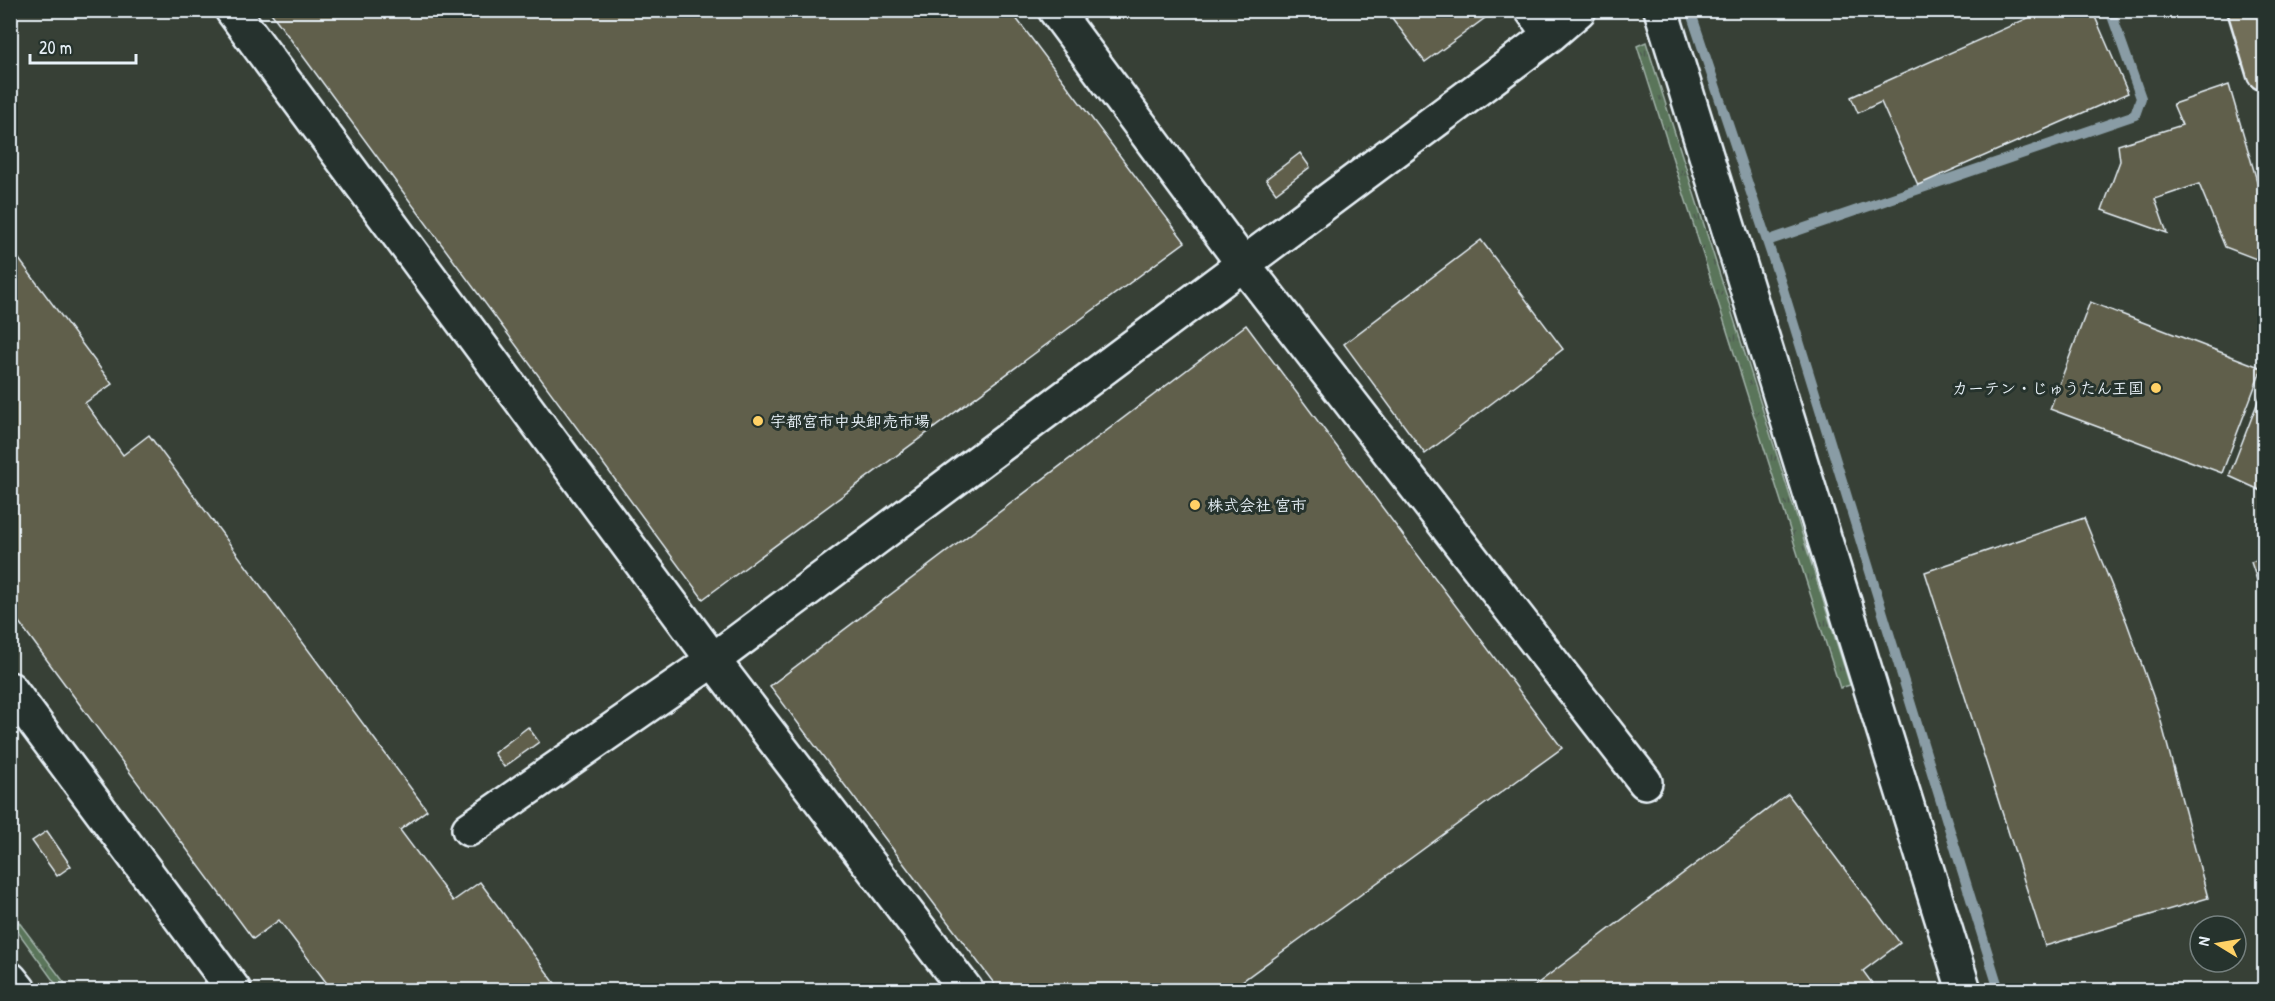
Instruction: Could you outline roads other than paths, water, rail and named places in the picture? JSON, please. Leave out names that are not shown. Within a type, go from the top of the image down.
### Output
[{"type":"highway","points":[[2245,10],[2265,73]]},
{"type":"street","points":[[232,10],[713,660],[966,990]]},
{"type":"street","points":[[1055,10],[1244,265],[1645,782]]},
{"type":"street","points":[[470,829],[713,660],[1244,265],[1541,23],[1579,10]]},
{"type":"street","points":[[1661,10],[1964,990]]},
{"type":"street","points":[[10,689],[234,990]]},
{"type":"street","points":[[10,979],[19,990]]},
{"type":"waterway","points":[[1690,10],[1782,286],[1999,990]]},
{"type":"waterway","points":[[1767,241],[2135,115],[2141,98],[2110,10]]},
{"type":"place","name":"カーテン・じゅうたん王国","points":[[2156,388]]},
{"type":"place","name":"宇都宮市中央卸売市場","points":[[758,421]]},
{"type":"place","name":"株式会社 宮市","points":[[1195,505]]}]
